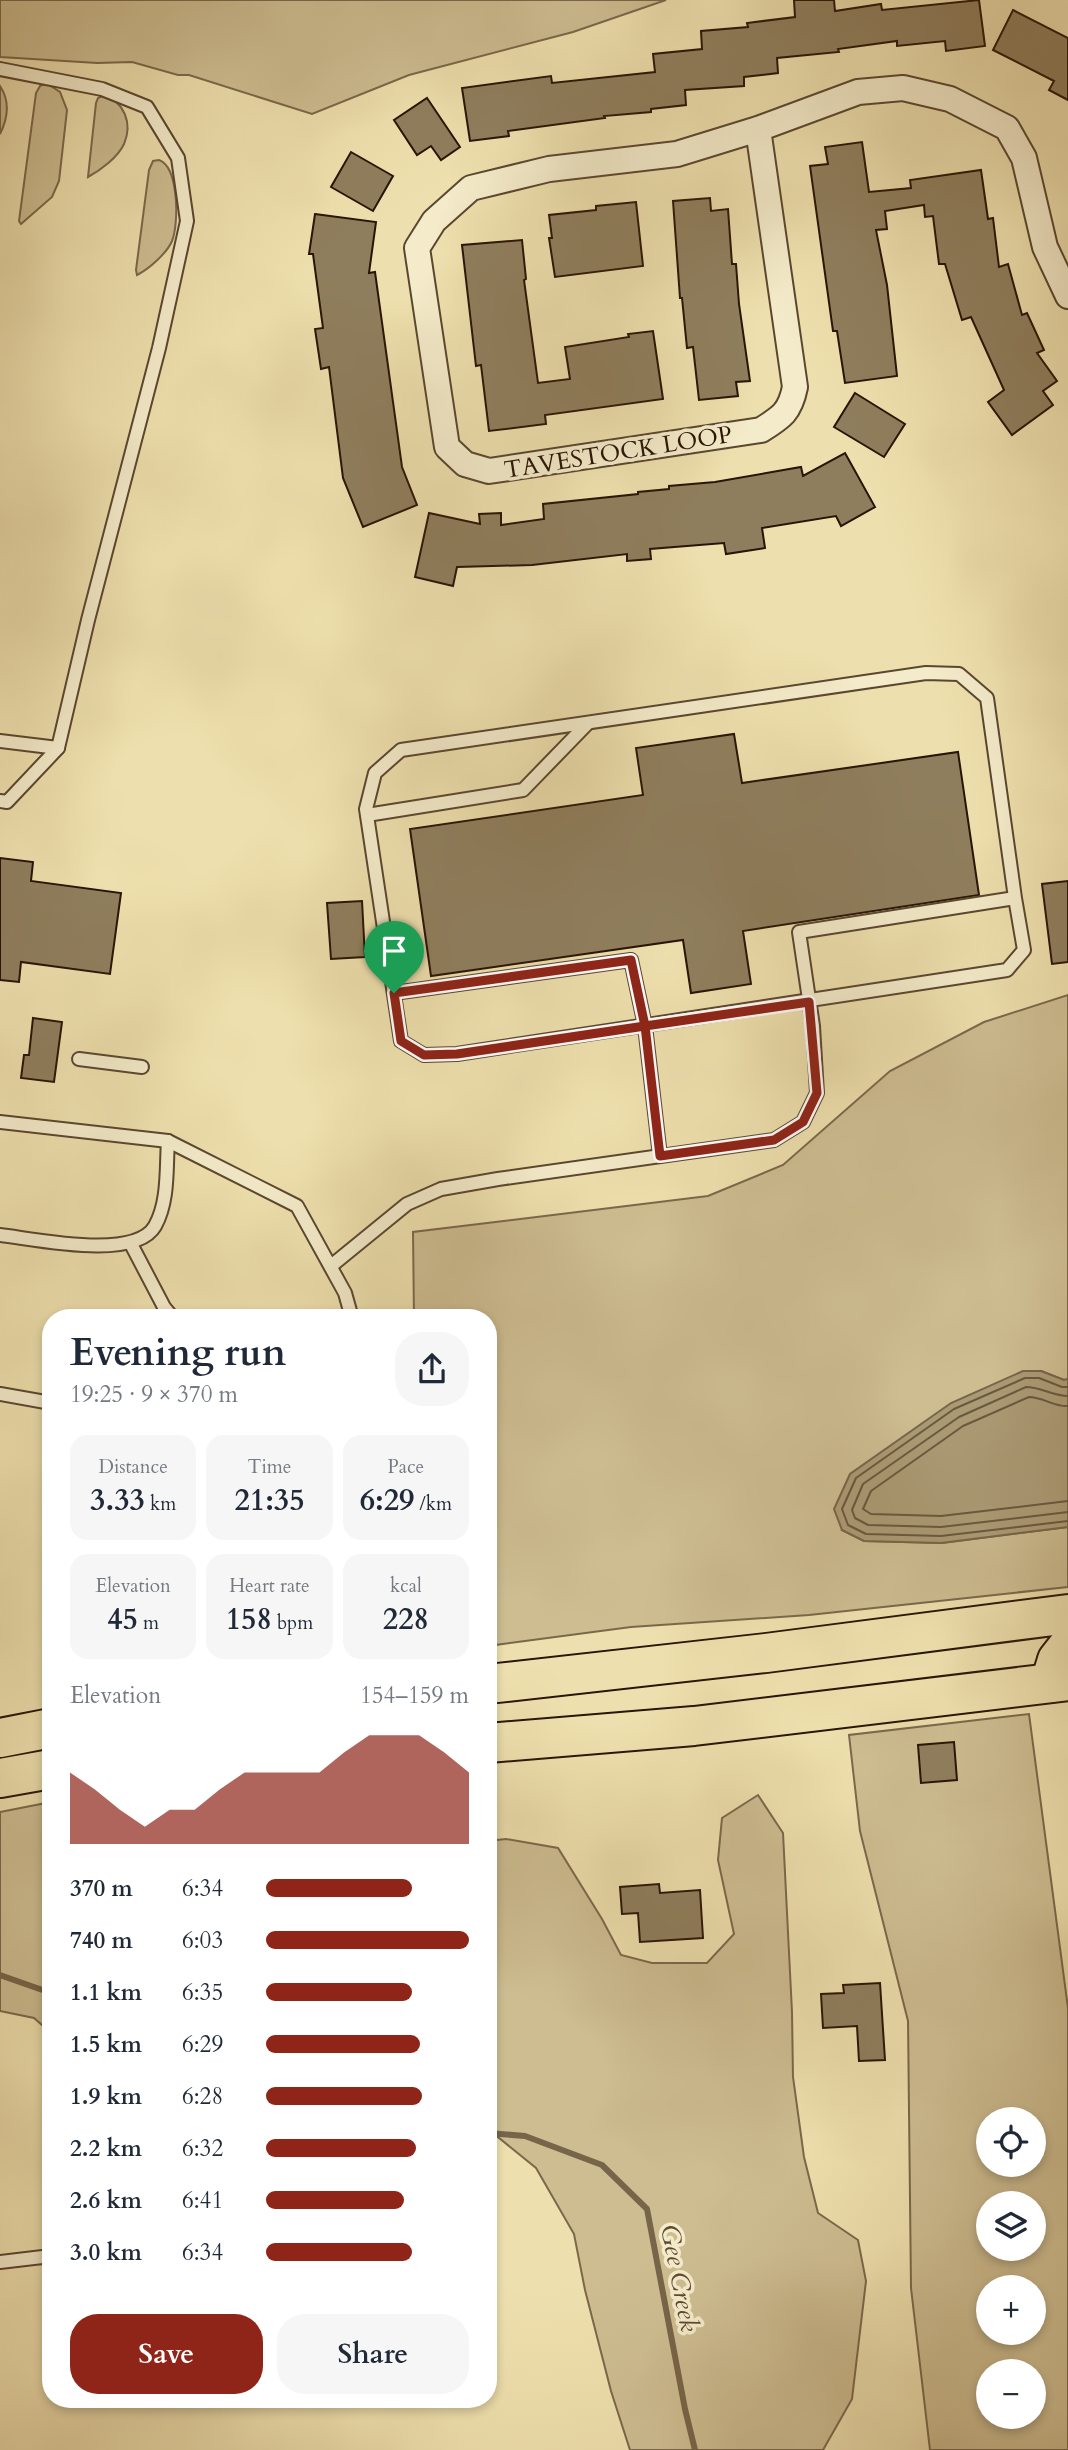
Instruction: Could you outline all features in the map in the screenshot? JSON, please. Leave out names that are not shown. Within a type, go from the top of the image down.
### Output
[{"type":"main road","points":[[497,1683],[1068,1614]]},
{"type":"main road","points":[[497,1742],[694,1727],[1059,1682],[1057,1660],[1068,1646]]},
{"type":"main road","points":[[0,1738],[42,1730]]},
{"type":"main road","points":[[0,1778],[42,1771]]},
{"type":"street","name":"TAVESTOCK LOOP","points":[[758,129],[795,387],[792,403],[782,417],[761,430],[489,471],[465,464],[447,447],[418,248],[434,220],[471,188],[549,169],[677,154],[758,129],[858,92],[903,88],[950,99],[1007,128],[1024,158],[1045,247],[1068,296]]},
{"type":"lane","points":[[0,68],[102,89],[147,107],[178,158],[187,221],[159,348],[88,620],[58,748],[6,802],[0,801]]},
{"type":"lane","points":[[926,673],[959,674],[988,698],[1024,950],[1007,970],[457,1054],[424,1055],[401,1041],[367,815],[374,773],[401,750],[588,723],[926,673]]},
{"type":"lane","points":[[367,815],[523,790],[588,723]]},
{"type":"lane","points":[[0,741],[58,748]]},
{"type":"lane","points":[[331,1266],[407,1204],[441,1189],[774,1140],[803,1122],[817,1093],[809,1002],[799,932],[1015,898]]},
{"type":"lane","points":[[394,993],[631,960],[645,1026],[660,1156]]},
{"type":"lane","points":[[79,1059],[142,1067]]},
{"type":"lane","points":[[0,1122],[168,1141],[297,1206],[345,1293],[349,1309]]},
{"type":"lane","points":[[0,1235],[105,1247],[131,1244],[154,1228],[163,1203],[168,1141]]},
{"type":"lane","points":[[131,1244],[166,1309]]},
{"type":"lane","points":[[0,1394],[42,1401]]},
{"type":"lane","points":[[0,2262],[42,2257]]},
{"type":"shaded area","points":[[0,0],[666,0],[573,32],[409,75],[312,114],[189,75],[178,75],[132,62],[97,63],[0,57]]},
{"type":"shaded area","points":[[46,83],[60,92],[67,110],[59,181],[52,197],[21,224],[19,221],[36,93],[40,86]]},
{"type":"shaded area","points":[[0,86],[7,110],[0,134]]},
{"type":"shaded area","points":[[104,95],[117,103],[125,114],[127,136],[113,158],[88,177],[96,103],[98,98]]},
{"type":"shaded area","points":[[159,160],[166,165],[174,184],[174,233],[170,246],[152,265],[137,275],[149,170],[153,161]]},
{"type":"shaded area","points":[[1068,995],[1068,1379],[1041,1371],[842,1530],[864,1541],[942,1543],[1068,1527],[1068,1587],[809,1615],[631,1627],[497,1645],[497,1309],[414,1309],[413,1232],[708,1196],[783,1165],[890,1071],[984,1022]]},
{"type":"shaded area","points":[[1029,1714],[1068,2008],[1068,2450],[930,2450],[911,2288],[908,2021],[860,1831],[849,1735]]},
{"type":"shaded area","points":[[758,1795],[783,1833],[793,2077],[804,2157],[818,2213],[858,2240],[866,2281],[852,2399],[823,2450],[630,2450],[611,2391],[585,2290],[574,2234],[536,2168],[497,2136],[497,1840],[506,1839],[558,1848],[621,1955],[652,1963],[707,1963],[734,1934],[718,1860],[722,1818]]},
{"type":"shaded area","points":[[42,1804],[42,2025],[34,2018],[0,2011],[0,1812]]},
{"type":"water","points":[[1023,1371],[1041,1371],[1068,1379],[1068,1527],[941,1543],[864,1541],[842,1530],[834,1509],[850,1474],[951,1403]]},
{"type":"building","points":[[794,0],[834,0],[835,11],[881,4],[882,10],[979,0],[985,46],[946,51],[945,41],[897,46],[897,41],[838,49],[839,52],[777,58],[778,73],[744,77],[744,86],[685,90],[686,105],[508,131],[509,136],[470,141],[462,88],[551,76],[552,83],[655,72],[653,54],[702,49],[701,31],[748,27],[747,23],[795,17]]},
{"type":"building","points":[[1013,10],[1068,38],[1068,100],[1049,90],[1054,81],[993,50]]},
{"type":"building","points":[[427,98],[460,147],[441,160],[431,146],[417,155],[394,120]]},
{"type":"building","points":[[862,142],[869,192],[911,188],[910,180],[981,170],[988,219],[993,218],[999,267],[1008,264],[1022,315],[1027,313],[1044,350],[1037,353],[1057,381],[1043,391],[1053,405],[1012,435],[988,402],[1004,390],[971,317],[962,320],[945,264],[939,264],[933,216],[925,217],[924,205],[885,211],[887,229],[876,230],[887,285],[897,376],[845,383],[837,331],[833,331],[810,166],[828,164],[825,147]]},
{"type":"building","points":[[351,152],[393,176],[373,211],[331,187]]},
{"type":"building","points":[[710,198],[711,211],[728,209],[732,264],[736,264],[750,381],[736,382],[738,396],[699,400],[693,347],[687,348],[680,298],[673,201]]},
{"type":"building","points":[[636,202],[643,266],[555,277],[549,238],[552,238],[549,215]]},
{"type":"building","points":[[315,214],[376,222],[369,273],[375,272],[402,467],[417,505],[363,527],[343,478],[329,367],[321,369],[315,329],[323,328],[313,254],[309,254]]},
{"type":"building","points":[[522,240],[524,280],[538,383],[570,379],[565,347],[653,331],[663,399],[545,415],[546,424],[489,431],[481,365],[476,366],[462,245]]},
{"type":"building","points":[[855,393],[905,424],[884,457],[834,427]]},
{"type":"building","points":[[845,453],[875,507],[841,526],[836,516],[762,528],[765,548],[726,554],[724,543],[650,549],[651,559],[627,561],[627,554],[532,565],[457,567],[453,586],[415,577],[429,513],[480,524],[479,514],[501,513],[501,525],[544,519],[543,504],[638,494],[669,489],[669,486],[715,482],[801,467],[803,476]]},
{"type":"building","points":[[734,734],[742,783],[958,752],[979,895],[743,931],[751,984],[691,993],[683,940],[431,976],[410,829],[643,795],[636,748]]},
{"type":"building","points":[[0,858],[33,862],[31,881],[121,893],[110,974],[21,962],[19,982],[0,980]]},
{"type":"building","points":[[1068,881],[1068,962],[1052,964],[1042,884]]},
{"type":"building","points":[[362,901],[365,957],[331,959],[327,903]]},
{"type":"building","points":[[33,1018],[62,1022],[54,1082],[21,1078],[24,1055],[29,1055]]},
{"type":"building","points":[[954,1742],[957,1780],[921,1783],[918,1745]]},
{"type":"building","points":[[659,1884],[660,1893],[700,1890],[703,1938],[640,1942],[638,1913],[622,1914],[620,1887]]},
{"type":"building","points":[[880,1983],[885,2060],[859,2061],[857,2026],[823,2028],[821,1994],[844,1993],[843,1985]]},
{"type":"waterway","name":"Gee Creek","points":[[0,1975],[42,1990]]},
{"type":"waterway","name":"Gee Creek","points":[[497,2134],[525,2136],[602,2165],[647,2209],[695,2450]]},
{"type":"route","points":[[394,993],[401,1041],[424,1055],[457,1054],[645,1026],[660,1156],[774,1140],[803,1122],[817,1093],[809,1002],[645,1026],[631,960],[394,993]]}]
